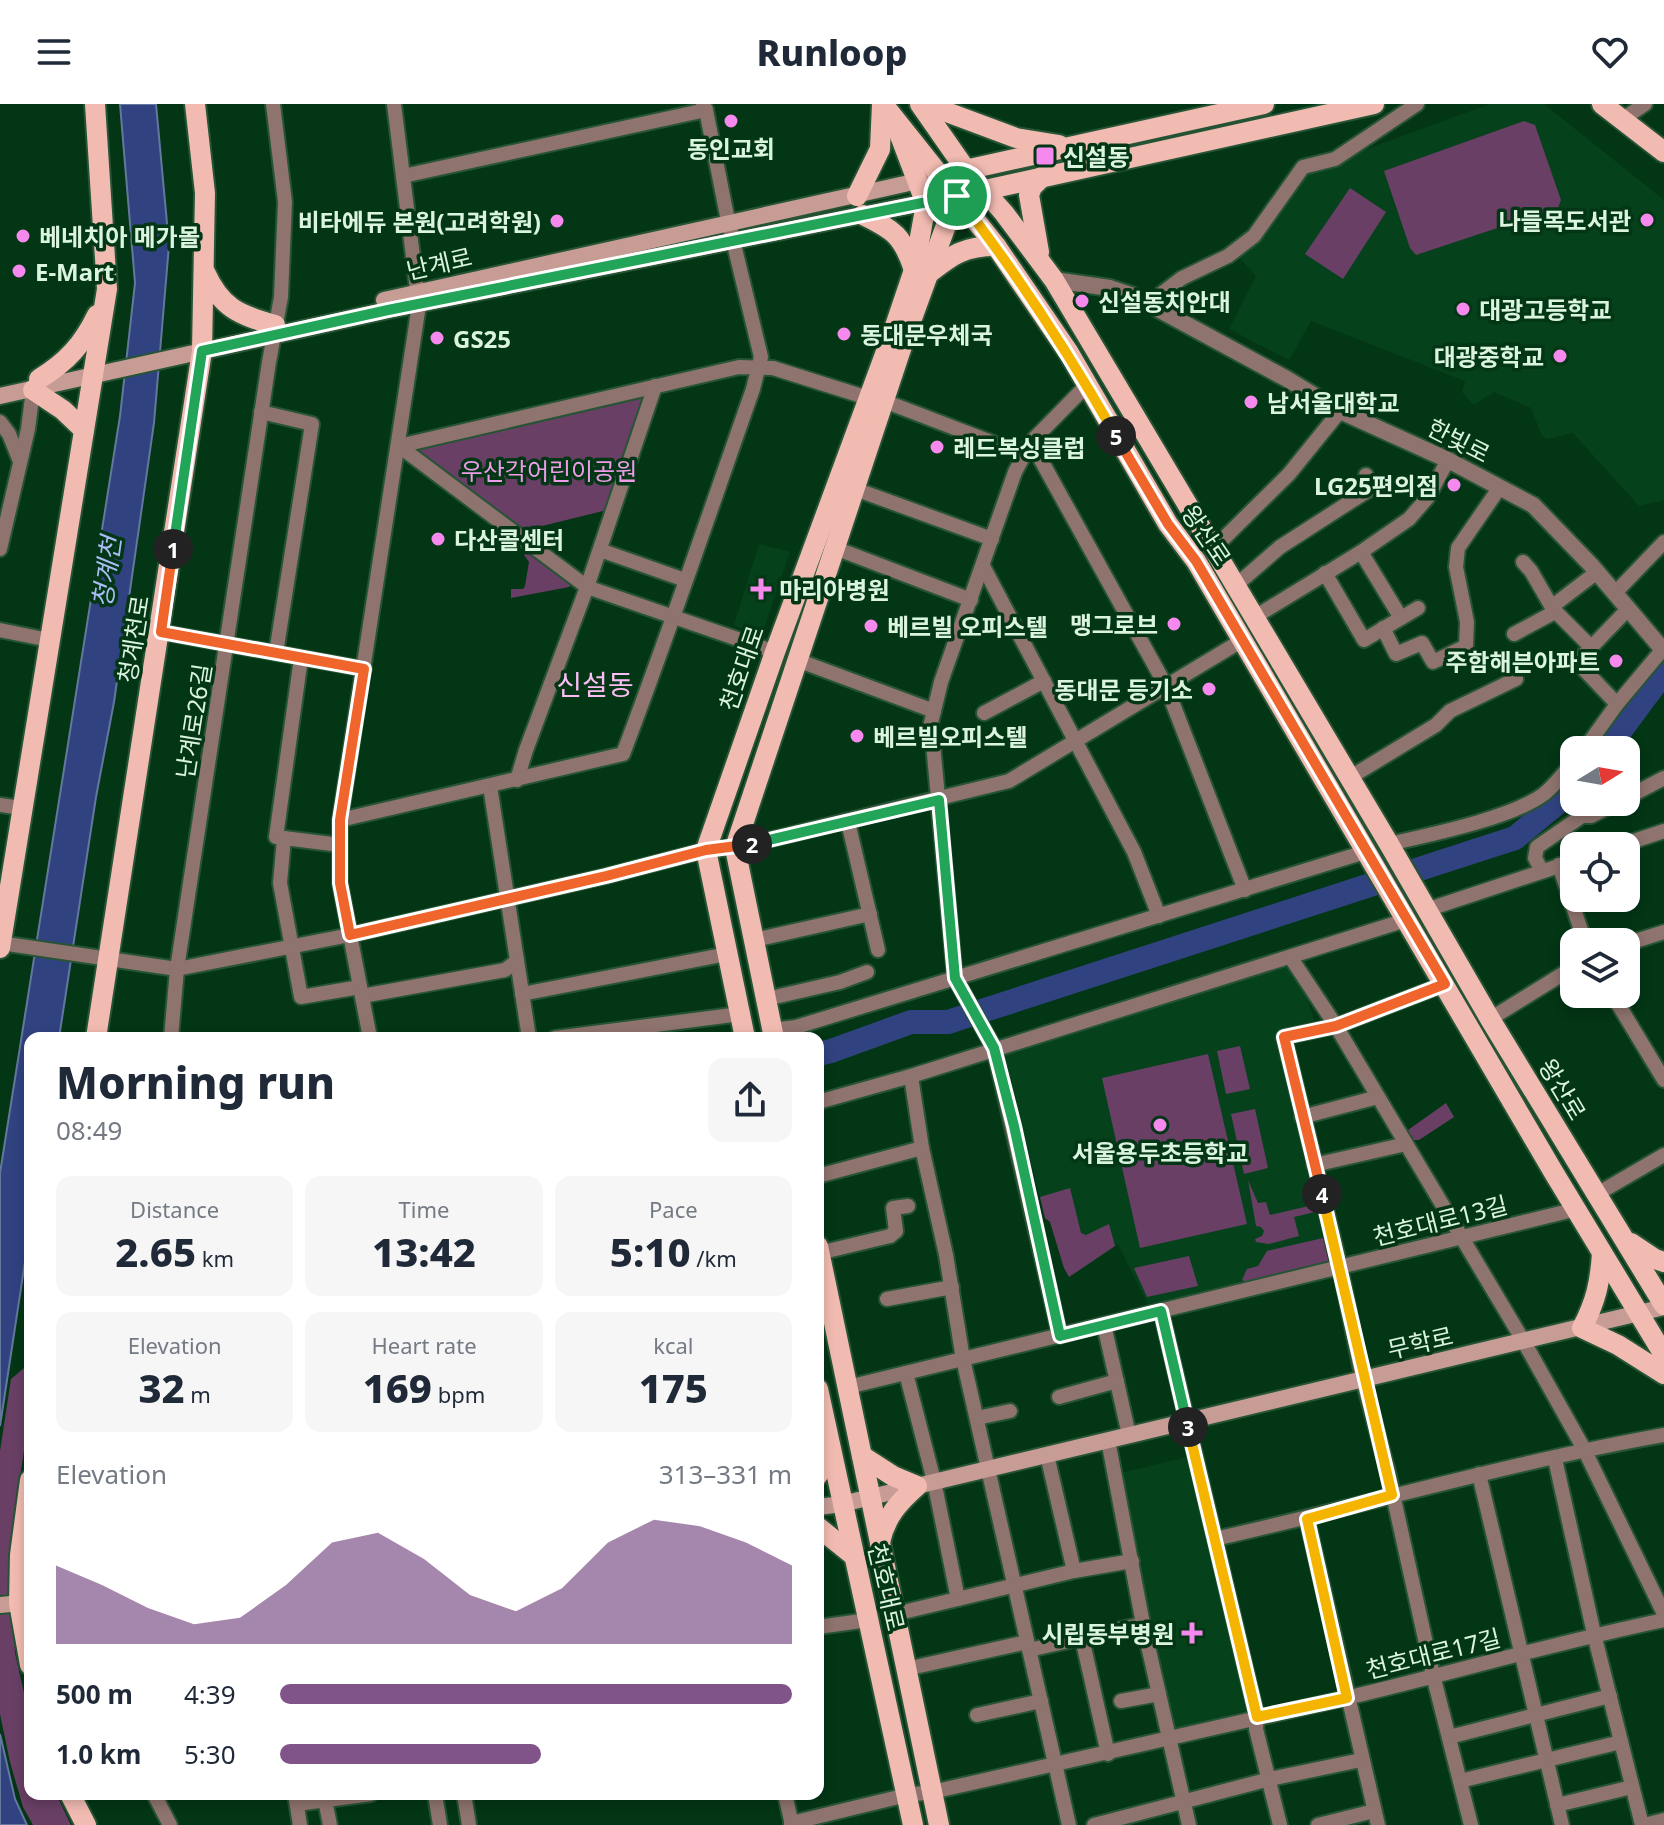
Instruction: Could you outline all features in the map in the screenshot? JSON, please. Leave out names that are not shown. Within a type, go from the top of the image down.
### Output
[{"type":"main road","points":[[3,945],[91,372],[106,297],[95,104]]},
{"type":"main road","name":"청계천로","points":[[96,1032],[102,958],[161,632],[197,347],[204,269],[204,170],[195,104]]},
{"type":"main road","points":[[882,104],[895,121],[926,204]]},
{"type":"main road","points":[[882,104],[880,149],[860,205],[902,238],[921,272]]},
{"type":"main road","points":[[923,104],[1016,138],[1075,147]]},
{"type":"main road","name":"왕산로","points":[[923,104],[966,170],[998,206],[1054,280],[1490,1019],[1664,1306]]},
{"type":"main road","points":[[921,272],[926,204],[940,176],[1264,104]]},
{"type":"main road","points":[[957,196],[1374,104]]},
{"type":"main road","points":[[1602,104],[1664,152]]},
{"type":"main road","name":"왕산로","points":[[895,121],[996,246],[1069,353],[1168,524],[1196,561],[1664,1355]]},
{"type":"main road","points":[[1039,154],[1043,176]]},
{"type":"main road","points":[[921,272],[966,170]]},
{"type":"main road","name":"난계로","points":[[418,299],[734,242],[860,205],[889,189],[940,176]]},
{"type":"main road","points":[[1040,260],[1029,195],[1043,176]]},
{"type":"main road","name":"난계로","points":[[91,372],[418,299],[729,223],[860,205],[893,209],[957,196]]},
{"type":"main road","points":[[921,272],[957,252],[979,246],[996,246]]},
{"type":"main road","points":[[204,269],[212,288],[225,304],[274,330]]},
{"type":"main road","name":"천호대로","points":[[706,850],[775,652],[876,399],[921,272]]},
{"type":"main road","points":[[0,396],[36,384],[54,370],[84,341],[106,297]]},
{"type":"main road","points":[[0,388],[91,372]]},
{"type":"main road","points":[[36,384],[84,430]]},
{"type":"main road","name":"천호대로","points":[[773,1032],[735,848],[855,489],[876,399]]},
{"type":"main road","points":[[706,850],[743,1032]]},
{"type":"main road","points":[[1624,1239],[1664,1262]]},
{"type":"main road","points":[[1602,1253],[1595,1305],[1582,1328],[1618,1345],[1664,1374]]},
{"type":"main road","name":"천호대로","points":[[824,1274],[939,1825]]},
{"type":"main road","name":"무학로","points":[[842,1504],[1664,1306]]},
{"type":"main road","name":"천호대로","points":[[824,1417],[913,1825]]},
{"type":"main road","points":[[824,1463],[831,1450]]},
{"type":"main road","points":[[862,1456],[893,1476],[925,1484]]},
{"type":"main road","points":[[880,1544],[893,1508],[925,1484]]},
{"type":"main road","points":[[24,1525],[13,1604],[24,1643]]},
{"type":"main road","points":[[824,1532],[854,1556]]},
{"type":"main road","points":[[73,1800],[86,1825]]},
{"type":"street","points":[[195,104],[202,104]]},
{"type":"street","name":"난계로26길","points":[[172,1032],[177,969],[281,297],[285,202],[273,104]]},
{"type":"street","points":[[369,1032],[340,883],[340,820],[399,446],[418,299],[394,104]]},
{"type":"street","points":[[1153,306],[1161,294],[1182,278],[1228,256],[1254,236],[1303,167],[1335,159],[1417,104]]},
{"type":"street","points":[[1623,119],[1645,104]]},
{"type":"street","points":[[340,820],[623,754],[674,619],[761,357],[704,107],[403,176]]},
{"type":"street","name":"한빛로","points":[[1054,280],[1110,288],[1153,306],[1340,411],[1448,460],[1533,505],[1597,572],[1663,650]]},
{"type":"street","points":[[399,446],[739,367],[759,366],[876,399],[1028,448],[1166,686],[1245,890]]},
{"type":"street","points":[[0,549],[36,384]]},
{"type":"street","points":[[1060,1336],[1014,1126],[992,1044],[957,981],[931,723],[941,682],[1015,472],[1028,448],[1087,385]]},
{"type":"street","points":[[517,780],[655,386]]},
{"type":"street","name":"왕산로","points":[[1213,549],[1289,474],[1340,411]]},
{"type":"street","points":[[261,412],[312,424],[276,653]]},
{"type":"street","points":[[0,422],[9,434],[19,459]]},
{"type":"street","points":[[399,446],[587,587],[775,652]]},
{"type":"street","points":[[1253,618],[1409,519],[1428,497],[1448,460]]},
{"type":"street","name":"왕산로","points":[[1234,587],[1280,547],[1367,491],[1366,475]]},
{"type":"street","points":[[1383,628],[1396,654],[1422,643],[1433,662],[1466,646],[1467,622],[1456,567],[1458,548],[1500,487]]},
{"type":"street","points":[[855,489],[992,539]]},
{"type":"street","points":[[1615,593],[1664,542]]},
{"type":"street","points":[[835,548],[971,600]]},
{"type":"street","points":[[600,550],[685,580]]},
{"type":"street","points":[[1361,552],[1401,618]]},
{"type":"street","points":[[1523,562],[1553,609],[1592,648]]},
{"type":"street","points":[[983,566],[1134,852],[1159,916]]},
{"type":"street","points":[[1514,634],[1551,614],[1554,605],[1597,572]]},
{"type":"street","points":[[1325,573],[1364,640],[1418,608]]},
{"type":"street","points":[[1617,704],[1577,662],[1628,609]]},
{"type":"street","points":[[0,630],[49,640]]},
{"type":"street","points":[[161,632],[364,669]]},
{"type":"street","points":[[3,945],[177,969],[350,935],[706,850],[735,848],[939,800],[1009,781],[1241,641]]},
{"type":"street","points":[[1594,736],[1663,650]]},
{"type":"street","points":[[301,658],[280,837],[280,883],[301,997],[361,992],[505,970],[517,961]]},
{"type":"street","points":[[797,660],[934,711]]},
{"type":"street","points":[[1349,778],[1436,725],[1450,711],[1516,679]]},
{"type":"street","points":[[984,713],[1044,681]]},
{"type":"street","points":[[1390,846],[1521,807],[1545,793],[1560,776]]},
{"type":"street","points":[[1640,791],[1664,778]]},
{"type":"street","points":[[490,786],[528,1032]]},
{"type":"street","points":[[0,805],[22,808]]},
{"type":"street","points":[[1542,871],[1535,858],[1537,847],[1582,816]]},
{"type":"street","points":[[848,822],[878,950]]},
{"type":"street","points":[[1640,839],[1664,831]]},
{"type":"street","points":[[280,837],[340,845]]},
{"type":"street","points":[[780,1032],[957,981],[1367,854]]},
{"type":"street","points":[[1423,905],[1560,865]]},
{"type":"street","points":[[824,1100],[911,1076],[992,1044],[1291,958],[1402,912]]},
{"type":"street","points":[[754,940],[870,914]]},
{"type":"street","points":[[1640,940],[1664,932]]},
{"type":"street","points":[[522,994],[727,954]]},
{"type":"street","points":[[1291,958],[1336,1026],[1524,1342],[1584,1449],[1664,1617]]},
{"type":"street","points":[[766,999],[840,982],[867,972]]},
{"type":"street","points":[[1490,1019],[1560,976]]},
{"type":"street","points":[[1445,984],[1336,1026],[1284,1037],[1471,1825]]},
{"type":"street","points":[[1620,1008],[1664,1080]]},
{"type":"street","points":[[601,1032],[740,1014]]},
{"type":"street","points":[[911,1076],[963,1359],[1069,1825]]},
{"type":"street","points":[[1302,1117],[1378,1097]]},
{"type":"street","points":[[1314,1165],[1406,1144]]},
{"type":"street","points":[[824,1174],[922,1148]]},
{"type":"street","points":[[1597,1194],[1664,1155]]},
{"type":"street","name":"천호대로","points":[[824,1249],[890,1236],[896,1231],[901,1207]]},
{"type":"street","name":"천호대로13길","points":[[848,1387],[1577,1209]]},
{"type":"street","points":[[887,1299],[952,1287]]},
{"type":"street","points":[[1161,1311],[1280,1825]]},
{"type":"street","points":[[1104,1325],[1129,1435]]},
{"type":"street","points":[[906,1373],[925,1484],[958,1599]]},
{"type":"street","points":[[1059,1397],[1117,1381]]},
{"type":"street","points":[[977,1418],[1010,1411]]},
{"type":"street","points":[[1215,1539],[1307,1519],[1479,1474],[1555,1459],[1584,1449],[1664,1435]]},
{"type":"street","points":[[1108,1440],[1143,1624],[1189,1825]]},
{"type":"street","points":[[1047,1455],[1074,1571]]},
{"type":"street","points":[[1555,1459],[1594,1634],[1643,1825],[1664,1820]]},
{"type":"street","points":[[1479,1474],[1562,1825]]},
{"type":"street","points":[[1307,1519],[1376,1818],[1318,1825]]},
{"type":"street","name":"천호대로","points":[[895,1614],[1074,1571],[1132,1561]]},
{"type":"street","name":"천호대로17길","points":[[907,1795],[1108,1754],[1347,1698],[1664,1617]]},
{"type":"street","points":[[824,1626],[868,1620]]},
{"type":"street","points":[[906,1669],[1143,1624]]},
{"type":"street","points":[[1082,1638],[1108,1754]]},
{"type":"street","points":[[1121,1701],[1159,1694]]},
{"type":"street","points":[[1449,1737],[1610,1696]]},
{"type":"street","points":[[977,1715],[1041,1701]]},
{"type":"street","points":[[1460,1781],[1621,1742]]},
{"type":"street","points":[[1094,1825],[1270,1779],[1361,1760]]},
{"type":"street","points":[[1557,1805],[1632,1787]]},
{"type":"street","points":[[786,1800],[791,1824],[907,1795]]},
{"type":"street","points":[[157,1800],[170,1825]]},
{"type":"street","points":[[296,1800],[300,1825]]},
{"type":"street","points":[[325,1800],[330,1825]]},
{"type":"street","points":[[436,1800],[440,1825]]},
{"type":"street","points":[[465,1800],[469,1825]]},
{"type":"shaded area","points":[[1490,104],[1544,104],[1664,200],[1664,500],[1639,506],[1573,433],[1548,439],[1542,436],[1531,408],[1494,392],[1474,405],[1462,392],[1465,381],[1311,321],[1289,360],[1229,329],[1256,276],[1237,255],[1269,228],[1306,171]]},
{"type":"shaded area","name":"마리아병원","points":[[759,544],[790,552],[761,637],[734,625]]},
{"type":"shaded area","name":"서울용두초등학교","points":[[1284,967],[1294,971],[1302,983],[1314,1019],[1312,1024],[1278,1034],[1332,1263],[1148,1305],[1118,1244],[1069,1277],[1050,1222],[1045,1218],[1003,1052]]},
{"type":"shaded area","name":"시립동부병원","points":[[1187,1457],[1248,1710],[1174,1730],[1121,1473]]},
{"type":"green space","points":[[1524,121],[1535,125],[1561,200],[1558,208],[1416,255],[1410,248],[1384,171]]},
{"type":"green space","points":[[1350,188],[1386,212],[1343,279],[1305,254]]},
{"type":"green space","name":"우산각어린이공원","points":[[644,394],[607,510],[526,530],[412,448]]},
{"type":"green space","points":[[526,550],[572,584],[511,598],[511,589],[523,589],[525,586],[529,562],[524,555]]},
{"type":"green space","points":[[1240,1046],[1250,1089],[1226,1094],[1217,1051]]},
{"type":"green space","points":[[1208,1054],[1247,1224],[1140,1248],[1102,1078]]},
{"type":"green space","points":[[1446,1103],[1454,1117],[1419,1140],[1409,1140],[1408,1130]]},
{"type":"green space","points":[[1255,1109],[1268,1168],[1244,1174],[1231,1114]]},
{"type":"green space","points":[[1248,1180],[1258,1203],[1266,1202],[1270,1215],[1313,1205],[1315,1212],[1294,1217],[1299,1236],[1269,1244],[1256,1242],[1255,1239],[1262,1236],[1264,1231],[1256,1226]]},
{"type":"green space","points":[[1070,1188],[1081,1233],[1086,1235],[1109,1224],[1115,1246],[1069,1277],[1050,1222],[1045,1218],[1040,1197]]},
{"type":"green space","points":[[1323,1238],[1329,1263],[1247,1282],[1242,1280],[1247,1269],[1258,1266],[1267,1251]]},
{"type":"green space","points":[[1189,1256],[1198,1286],[1147,1297],[1134,1268]]},
{"type":"green space","points":[[24,1368],[24,1450],[11,1568],[15,1653],[24,1693],[24,1800],[59,1800],[71,1825],[33,1825],[23,1807],[0,1714],[0,1451],[11,1379]]},
{"type":"water","name":"청계천","points":[[120,104],[156,104],[169,245],[154,423],[114,702],[60,1032],[24,1032],[24,1268],[0,1426],[0,1173],[120,416],[135,283]]},
{"type":"water","points":[[0,1734],[15,1799],[27,1825],[0,1825]]},
{"type":"waterway","points":[[1616,736],[1664,672]]},
{"type":"waterway","points":[[824,1053],[911,1022],[948,1022],[1515,838],[1560,801]]},
{"type":"place","name":"동인교회","points":[[731,121]]},
{"type":"place","name":"신설동","points":[[1045,156]]},
{"type":"place","name":"나들목도서관","points":[[1647,220]]},
{"type":"place","name":"비타에듀 본원(고려학원)","points":[[557,221]]},
{"type":"place","name":"베네치아 메가몰","points":[[23,236]]},
{"type":"place","name":"E-Mart","points":[[19,271]]},
{"type":"place","name":"신설동치안대","points":[[1082,301]]},
{"type":"place","name":"대광고등학교","points":[[1463,309]]},
{"type":"place","name":"동대문우체국","points":[[844,334]]},
{"type":"place","name":"GS25","points":[[437,338]]},
{"type":"place","name":"대광중학교","points":[[1560,356]]},
{"type":"place","name":"남서울대학교","points":[[1251,402]]},
{"type":"place","name":"레드복싱클럽","points":[[937,447]]},
{"type":"place","name":"LG25편의점","points":[[1454,485]]},
{"type":"place","name":"다산콜센터","points":[[438,539]]},
{"type":"place","name":"마리아병원","points":[[761,589]]},
{"type":"place","name":"맹그로브","points":[[1174,624]]},
{"type":"place","name":"베르빌 오피스텔","points":[[871,626]]},
{"type":"place","name":"주함해븐아파트","points":[[1616,661]]},
{"type":"place","name":"동대문 등기소","points":[[1209,689]]},
{"type":"place","name":"베르빌오피스텔","points":[[857,736]]},
{"type":"place","name":"서울용두초등학교","points":[[1160,1125]]},
{"type":"place","name":"시립동부병원","points":[[1192,1633]]},
{"type":"district","name":"신설동","points":[[595,684]]},
{"type":"route","points":[[957,196],[996,246],[1069,353],[1168,524],[1196,561],[1445,984],[1336,1026],[1284,1037],[1392,1495],[1307,1519],[1347,1698],[1257,1717],[1161,1311],[1060,1336],[994,1048],[955,978],[939,800],[735,848],[706,850],[350,935],[340,883],[340,820],[364,669],[161,632],[202,351],[388,310],[957,196]]}]
